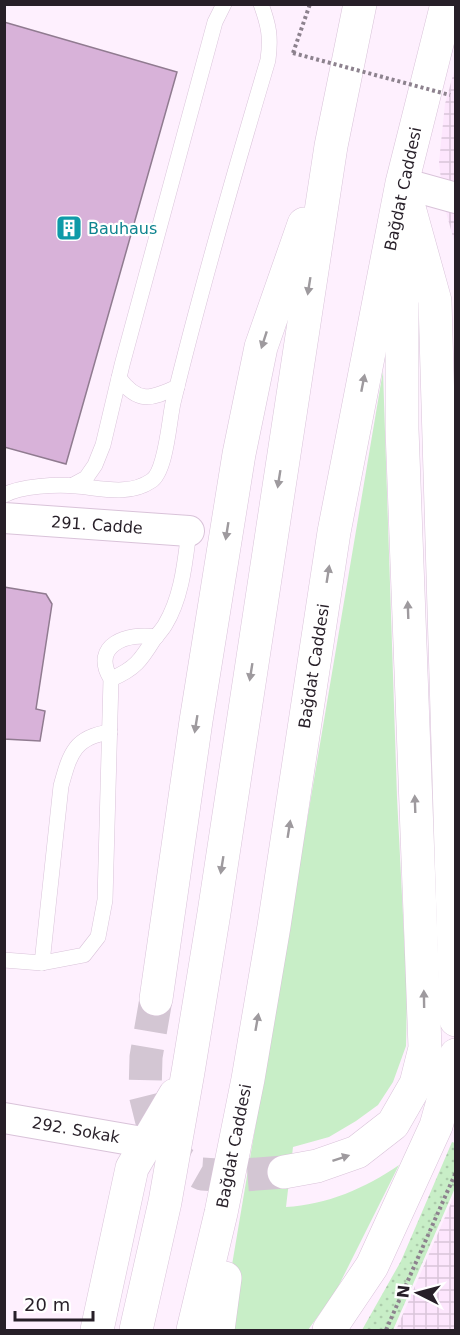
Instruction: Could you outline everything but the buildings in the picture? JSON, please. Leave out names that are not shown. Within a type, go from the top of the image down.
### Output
[{"type":"main road","points":[[136,1330],[165,1202],[188,1072],[331,146],[360,4]]},
{"type":"main road","name":"Bağdat Caddesi","points":[[193,1330],[221,1213],[248,1079],[274,926],[334,532],[402,183],[447,4]]},
{"type":"main road","points":[[156,999],[237,465],[261,347],[331,146]]},
{"type":"main road","points":[[402,183],[435,301],[450,658],[456,1020]]},
{"type":"main road","points":[[284,1172],[317,1166],[357,1152],[393,1124],[416,1084],[425,1048],[402,429],[402,183]]},
{"type":"main road","points":[[329,1330],[372,1266],[436,1126],[449,1110],[456,1055]]},
{"type":"main road","points":[[97,1330],[132,1168],[188,1072]]},
{"type":"main road","points":[[218,1330],[231,1238],[248,1079]]},
{"type":"street","points":[[402,183],[456,198]]},
{"type":"street","name":"291. Cadde","points":[[4,518],[189,531]]},
{"type":"street","name":"292. Sokak","points":[[4,1118],[148,1143]]},
{"type":"lane","points":[[73,485],[86,478],[96,465],[103,445],[214,22],[224,4]]},
{"type":"lane","points":[[4,495],[31,487],[73,485],[113,490],[137,489],[154,480],[163,458],[177,387],[227,196],[268,60],[271,38],[261,4]]},
{"type":"lane","points":[[119,378],[128,390],[139,396],[152,398],[177,387]]},
{"type":"lane","points":[[111,679],[138,664],[165,625],[175,604],[189,531]]},
{"type":"lane","points":[[4,960],[42,963],[84,955],[98,937],[105,900],[110,732],[111,679],[104,661],[107,651],[114,644],[139,636],[156,637]]},
{"type":"lane","points":[[42,963],[61,786],[66,766],[83,739],[95,734],[110,732]]},
{"type":"path","points":[[310,4],[293,53],[450,95]]},
{"type":"path","points":[[386,1330],[456,1172]]},
{"type":"shaded area","points":[[455,68],[455,244],[444,205],[439,162],[445,104]]},
{"type":"shaded area","points":[[455,1194],[455,1330],[396,1330]]},
{"type":"green space","points":[[383,371],[397,797],[407,995],[406,1046],[393,1082],[378,1105],[329,1137],[293,1147],[286,1207],[316,1203],[345,1194],[399,1165],[336,1291],[308,1330],[221,1330]]},
{"type":"green space","points":[[452,1142],[455,1143],[455,1188],[393,1330],[362,1330],[401,1261]]},
{"type":"tunnel","points":[[156,999],[146,1057],[145,1094],[153,1126],[174,1158],[202,1174],[232,1176],[284,1172]]},
{"type":"place","name":"Bauhaus","points":[[69,228]]}]
